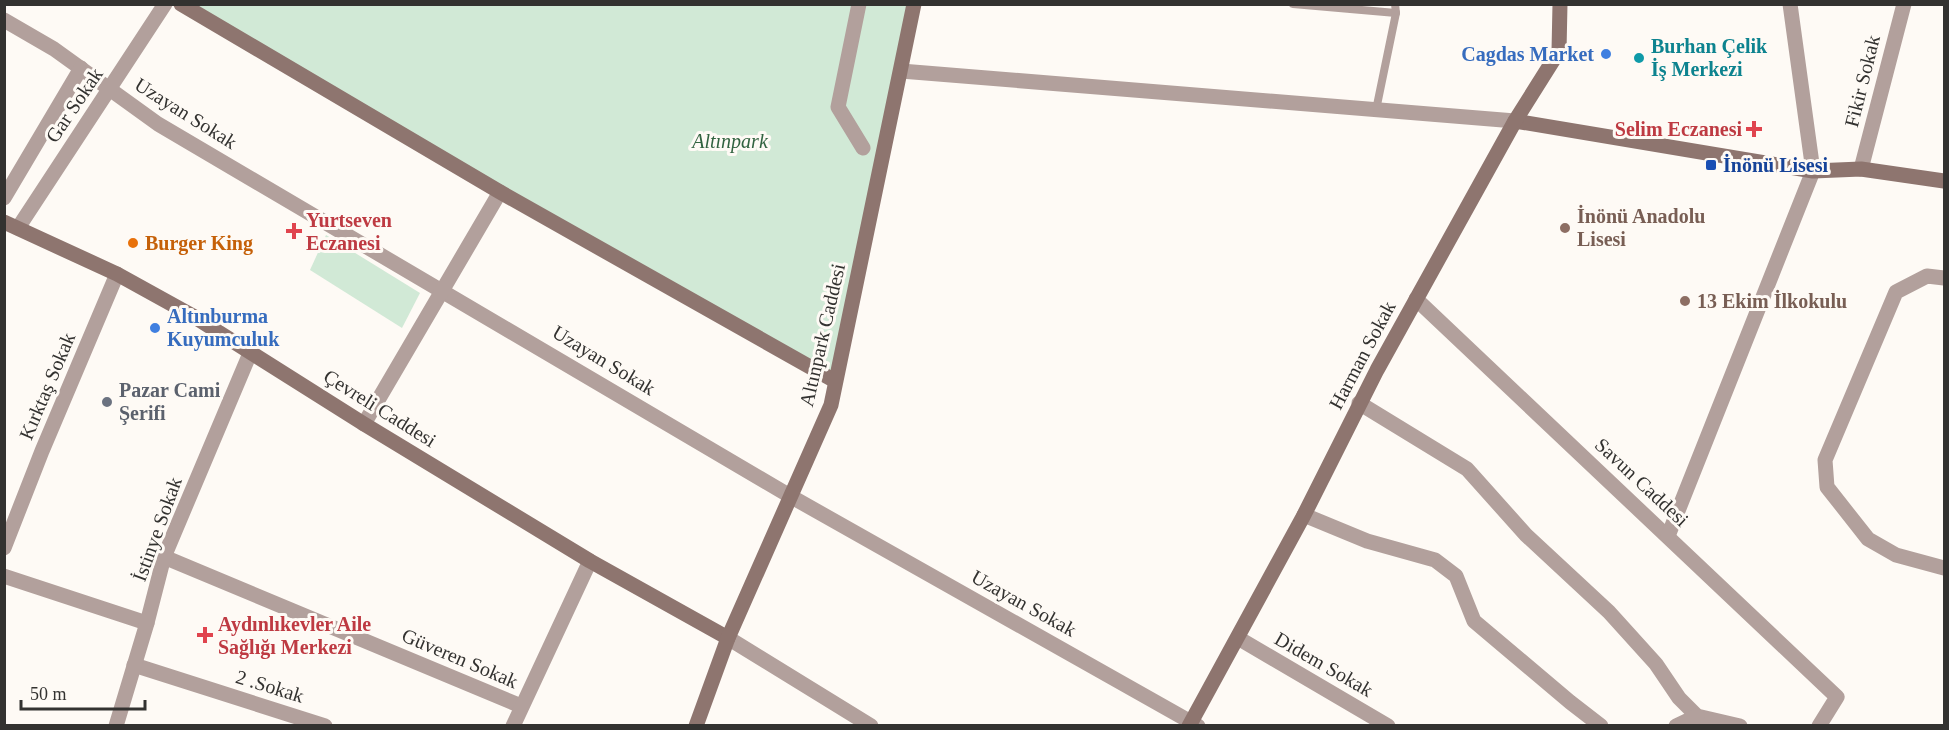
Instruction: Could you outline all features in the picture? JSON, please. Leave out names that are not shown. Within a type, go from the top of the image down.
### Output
[{"type":"street","name":"Gar Sokak","points":[[11,225],[110,89],[165,4]]},
{"type":"street","points":[[181,4],[500,192],[835,381]]},
{"type":"street","points":[[859,4],[838,107],[863,148]]},
{"type":"street","name":"Altınpark Caddesi","points":[[696,726],[728,638],[831,405],[914,4]]},
{"type":"street","name":"Harman Sokak","points":[[1193,724],[1304,515],[1359,404],[1515,121],[1558,51],[1560,4]]},
{"type":"street","points":[[1668,536],[1813,171],[1790,4]]},
{"type":"street","name":"Fikir Sokak","points":[[1861,169],[1904,4]]},
{"type":"street","name":"Uzayan Sokak","points":[[4,20],[81,68],[159,124],[790,496],[1193,724]]},
{"type":"street","name":"Gar Sokak","points":[[4,198],[81,68]]},
{"type":"street","points":[[901,71],[1515,121],[1813,171],[1861,169],[1944,181]]},
{"type":"street","points":[[364,424],[500,192]]},
{"type":"street","name":"Çevreli Caddesi","points":[[11,225],[117,274],[193,316],[364,424],[590,561],[728,638]]},
{"type":"street","name":"Kırktaş Sokak","points":[[4,548],[42,451],[117,274]]},
{"type":"street","points":[[1944,278],[1927,276],[1896,292],[1825,460],[1827,487],[1868,539],[1896,555],[1944,568]]},
{"type":"street","name":"Savun Caddesi","points":[[1416,299],[1837,697],[1819,726]]},
{"type":"street","name":"İstinye Sokak","points":[[116,726],[164,557],[251,351]]},
{"type":"street","points":[[1359,404],[1467,469],[1526,535],[1609,612],[1656,664],[1679,698],[1697,716],[1740,726]]},
{"type":"street","points":[[1304,515],[1367,541],[1435,560],[1456,576],[1474,621],[1601,726]]},
{"type":"street","name":"Güveren Sokak","points":[[164,557],[521,706],[513,726]]},
{"type":"street","points":[[521,706],[590,561]]},
{"type":"street","points":[[4,576],[147,623]]},
{"type":"street","points":[[728,638],[871,726]]},
{"type":"street","name":"Didem Sokak","points":[[1238,638],[1389,726]]},
{"type":"street","name":"2 .Sokak","points":[[134,665],[325,726]]},
{"type":"street","points":[[1676,726],[1697,716]]},
{"type":"lane","points":[[1293,4],[1396,9],[1376,110]]},
{"type":"green space","name":"Altınpark","points":[[181,5],[914,5],[835,381]]},
{"type":"green space","points":[[326,235],[420,293],[402,328],[310,270]]},
{"type":"place","name":"Cagdas Market","points":[[1606,54]]},
{"type":"place","name":"Burhan Çelik İş Merkezi","points":[[1639,58]]},
{"type":"place","name":"Selim Eczanesi","points":[[1754,129]]},
{"type":"place","name":"İnönü Lisesi","points":[[1711,165]]},
{"type":"place","name":"İnönü Anadolu Lisesi","points":[[1565,228]]},
{"type":"place","name":"Yurtseven Eczanesi","points":[[294,231]]},
{"type":"place","name":"Burger King","points":[[133,243]]},
{"type":"place","name":"13 Ekim İlkokulu","points":[[1685,301]]},
{"type":"place","name":"Altınburma Kuyumculuk","points":[[155,328]]},
{"type":"place","name":"Pazar Cami Şerifi","points":[[107,402]]},
{"type":"place","name":"Aydınlıkevler Aile Sağlığı Merkezi","points":[[205,635]]}]
